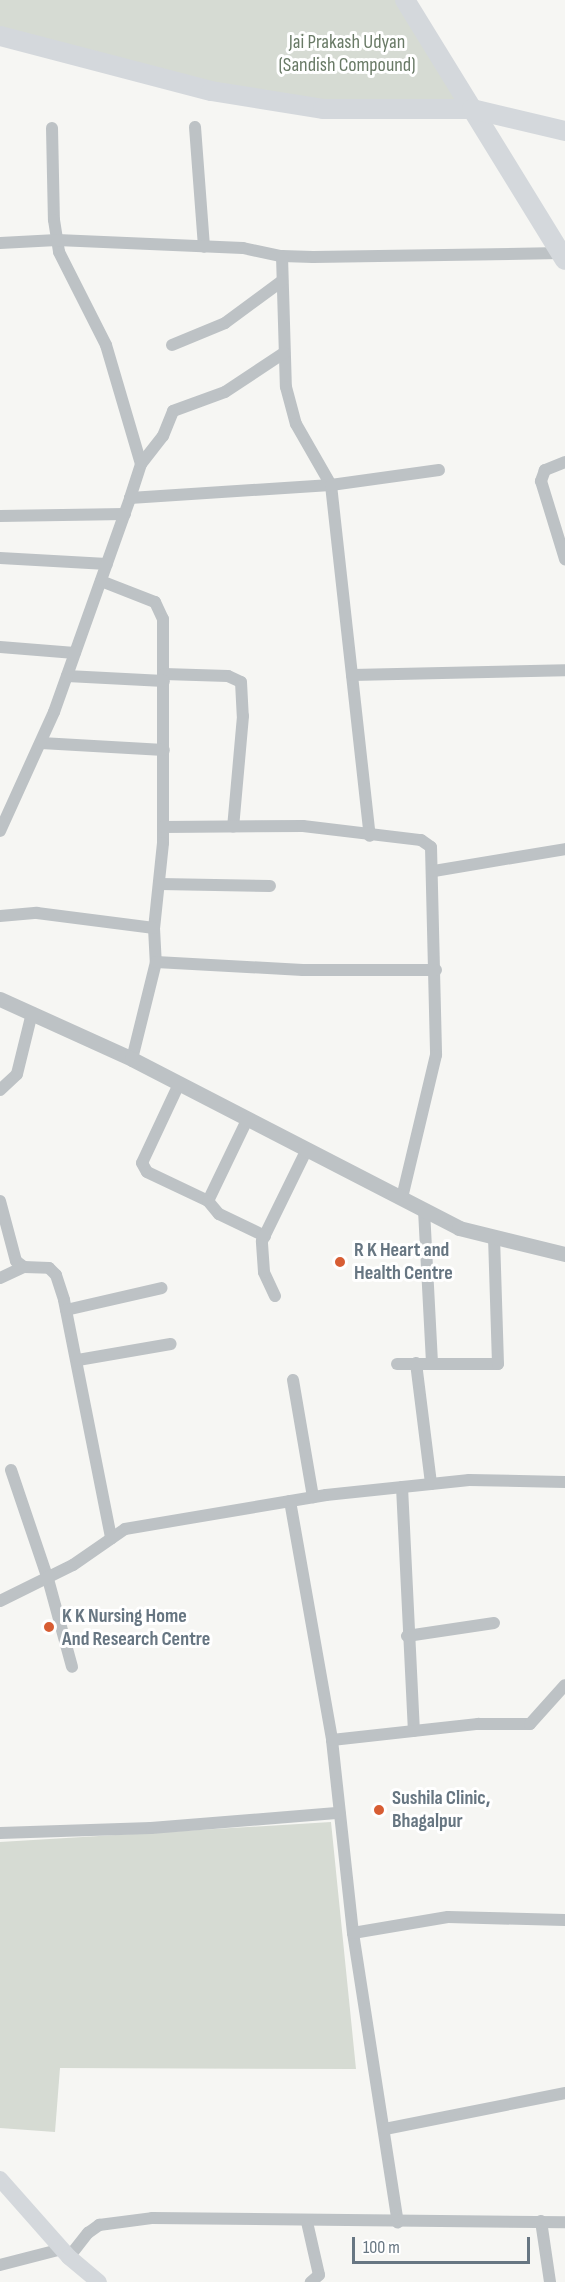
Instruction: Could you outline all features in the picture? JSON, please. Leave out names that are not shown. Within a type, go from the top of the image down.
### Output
[{"type":"main road","points":[[405,0],[563,256]]},
{"type":"main road","points":[[0,36],[211,92],[311,107],[472,109],[565,131]]},
{"type":"main road","points":[[0,2179],[65,2253],[99,2282]]},
{"type":"street","points":[[195,127],[204,247]]},
{"type":"street","points":[[52,128],[57,240],[65,271],[106,345],[141,464]]},
{"type":"street","points":[[0,243],[57,240],[243,248],[282,256],[563,256]]},
{"type":"street","points":[[282,256],[286,387],[296,424],[331,485],[370,836]]},
{"type":"street","points":[[172,345],[225,323],[282,281]]},
{"type":"street","points":[[0,831],[41,742],[67,676],[141,464],[163,436],[173,411],[225,392],[284,353]]},
{"type":"street","points":[[564,555],[541,481],[545,470],[565,462]]},
{"type":"street","points":[[130,498],[331,485],[439,470]]},
{"type":"street","points":[[0,516],[125,513]]},
{"type":"street","points":[[0,558],[107,564]]},
{"type":"street","points":[[101,581],[159,607],[163,619],[163,827],[160,884],[154,928],[156,962],[132,1059]]},
{"type":"street","points":[[0,647],[75,653]]},
{"type":"street","points":[[352,675],[565,670]]},
{"type":"street","points":[[67,676],[164,678],[228,676],[241,682],[243,716],[233,827]]},
{"type":"street","points":[[41,742],[164,750]]},
{"type":"street","points":[[163,827],[303,826],[426,842],[434,854],[436,1055],[402,1198]]},
{"type":"street","points":[[434,871],[565,849]]},
{"type":"street","points":[[160,884],[270,886]]},
{"type":"street","points":[[0,916],[37,913],[154,928]]},
{"type":"street","points":[[156,962],[303,970],[436,970]]},
{"type":"street","points":[[0,999],[132,1059],[306,1151],[459,1228],[565,1254]]},
{"type":"street","points":[[0,1090],[17,1074],[32,1013]]},
{"type":"street","points":[[179,1084],[142,1163],[147,1172],[208,1201],[219,1214],[265,1236]]},
{"type":"street","points":[[208,1201],[247,1120]]},
{"type":"street","points":[[275,1296],[267,1284],[261,1257],[265,1236],[306,1151]]},
{"type":"street","points":[[0,1201],[11,1252],[24,1267]]},
{"type":"street","points":[[424,1210],[432,1364]]},
{"type":"street","points":[[397,1364],[498,1364],[494,1237]]},
{"type":"street","points":[[0,1278],[24,1267],[49,1268],[56,1275],[78,1360],[111,1538]]},
{"type":"street","points":[[66,1310],[162,1288]]},
{"type":"street","points":[[78,1360],[171,1344]]},
{"type":"street","points":[[416,1364],[431,1484]]},
{"type":"street","points":[[293,1380],[312,1497]]},
{"type":"street","points":[[11,1470],[48,1579],[72,1667]]},
{"type":"street","points":[[0,1601],[48,1579],[126,1528],[312,1497],[402,1487],[469,1480],[565,1482]]},
{"type":"street","points":[[402,1487],[407,1636],[414,1731]]},
{"type":"street","points":[[290,1501],[332,1740],[353,1933],[398,2223]]},
{"type":"street","points":[[407,1636],[494,1623]]},
{"type":"street","points":[[332,1740],[414,1731],[530,1724],[565,1685]]},
{"type":"street","points":[[0,1833],[151,1828],[339,1813]]},
{"type":"street","points":[[353,1933],[448,1917],[565,1920]]},
{"type":"street","points":[[385,2129],[565,2093]]},
{"type":"street","points":[[0,2265],[65,2253],[88,2233],[116,2222],[152,2218],[398,2223],[565,2222]]},
{"type":"street","points":[[541,2221],[550,2282]]},
{"type":"street","points":[[307,2222],[319,2275],[311,2282]]},
{"type":"green space","name":"Jai Prakash Udyan (Sandish Compound)","points":[[0,0],[405,0],[472,109],[323,109],[0,36]]},
{"type":"green space","points":[[331,1822],[356,2069],[60,2068],[55,2132],[0,2128],[0,1842]]},
{"type":"place","name":"R K Heart and Health Centre","points":[[340,1262]]},
{"type":"place","name":"K K Nursing Home And Research Centre","points":[[49,1627]]},
{"type":"place","name":"Sushila Clinic, Bhagalpur","points":[[379,1810]]}]
